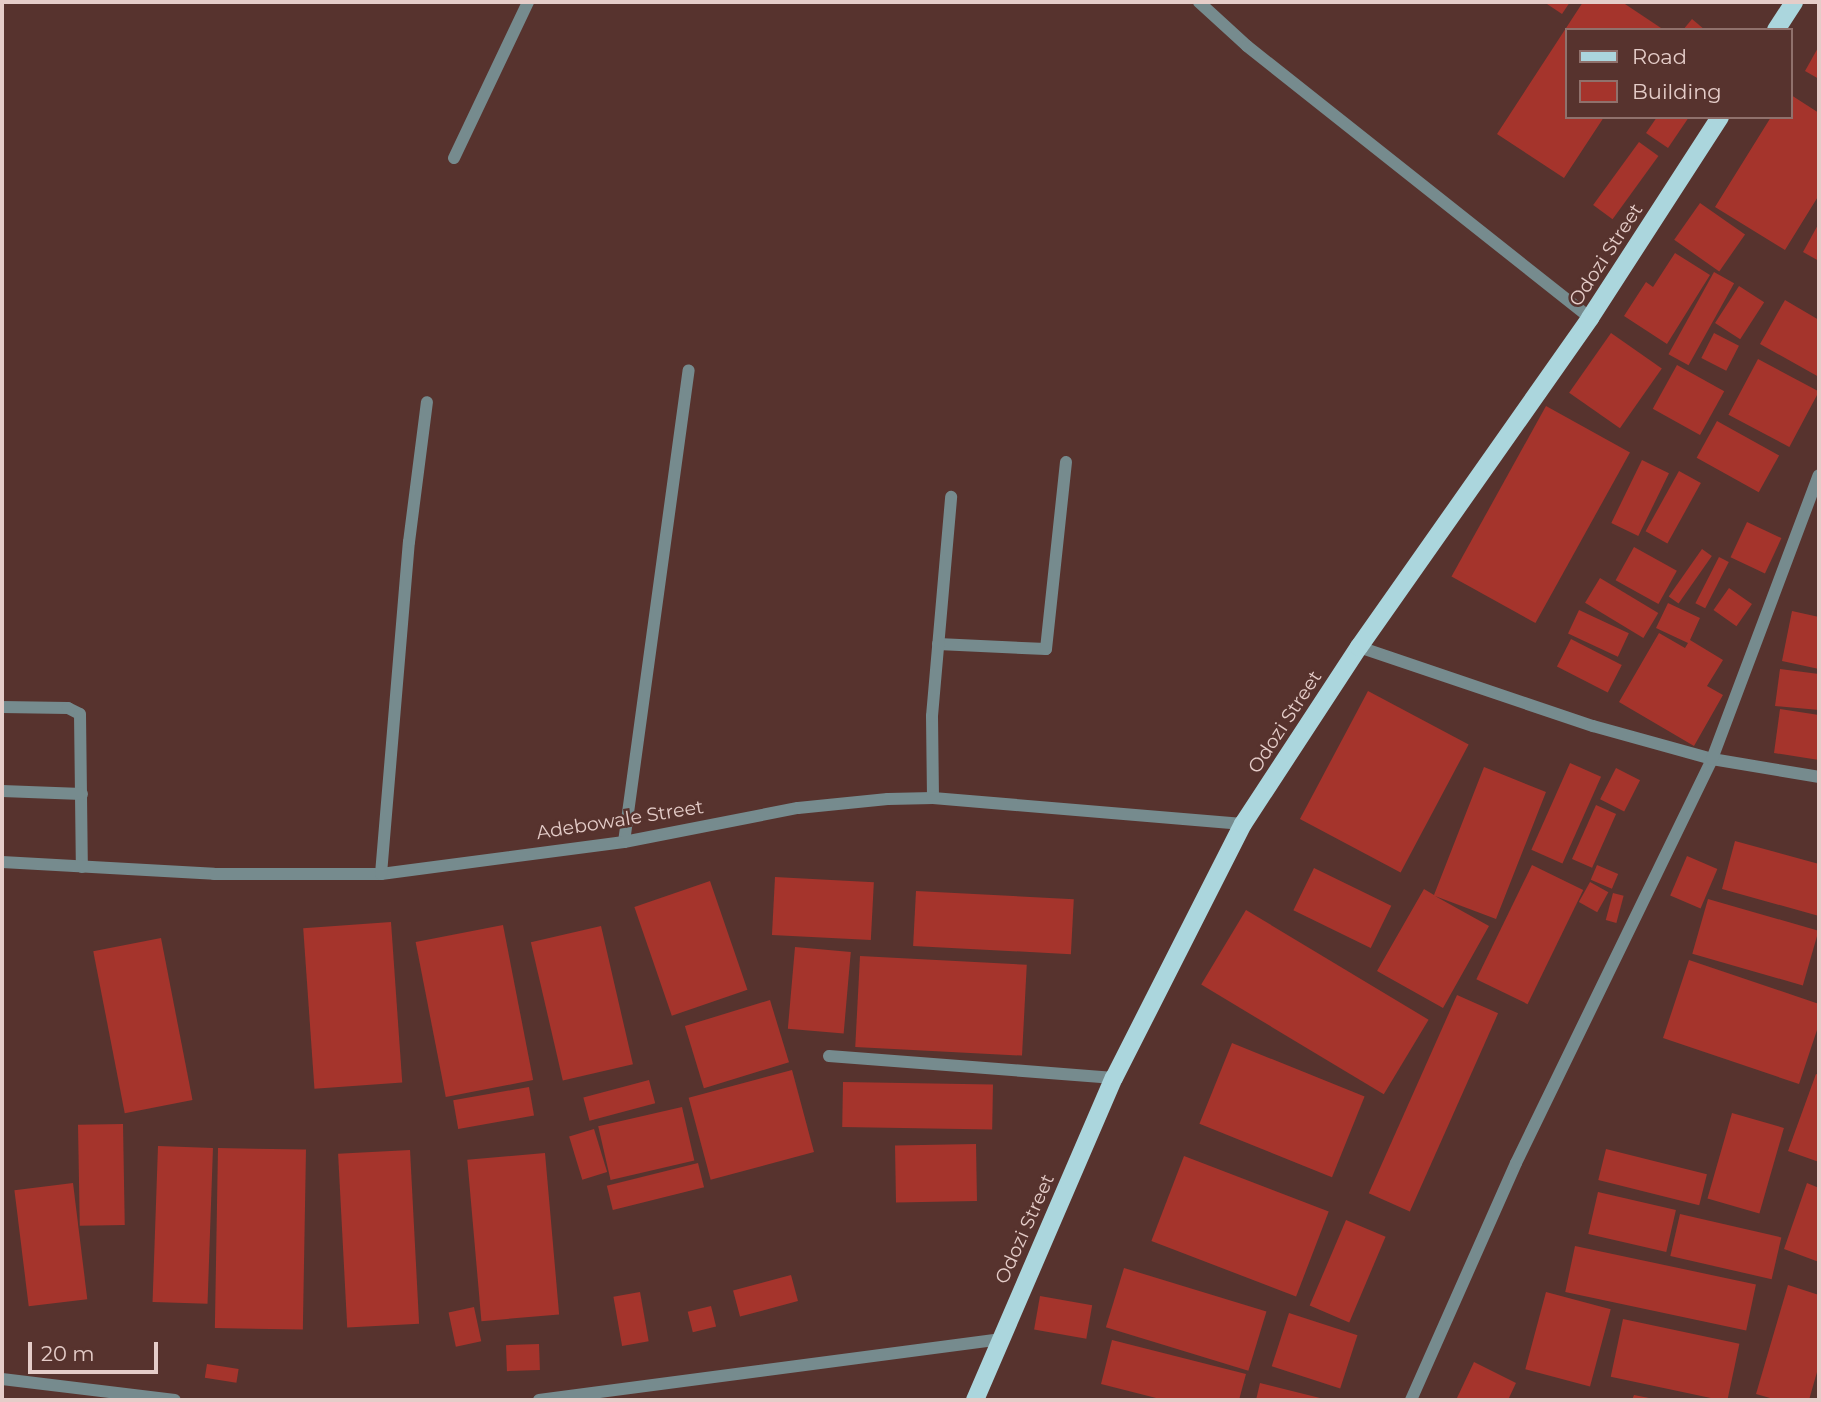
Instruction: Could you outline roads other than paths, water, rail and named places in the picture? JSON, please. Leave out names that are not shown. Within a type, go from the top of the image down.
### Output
[{"type":"main road","points":[[1777,28],[1794,2]]},
{"type":"main road","name":"Odozi Street","points":[[975,1400],[1114,1078],[1243,824],[1359,647],[1590,318],[1719,119]]},
{"type":"street","points":[[454,158],[528,2]]},
{"type":"street","points":[[1199,2],[1247,46],[1590,318]]},
{"type":"street","points":[[624,842],[689,370]]},
{"type":"street","points":[[381,874],[409,542],[427,402]]},
{"type":"street","points":[[938,644],[1045,651],[1066,462]]},
{"type":"street","points":[[1411,1400],[1516,1163],[1712,759],[1819,475]]},
{"type":"street","points":[[933,798],[932,716],[951,497]]},
{"type":"street","points":[[1359,647],[1593,726],[1712,759],[1819,777]]},
{"type":"street","points":[[2,707],[68,708],[80,714],[82,867]]},
{"type":"street","points":[[2,791],[82,794]]},
{"type":"street","name":"Adebowale Street","points":[[2,862],[214,874],[381,874],[624,842],[798,808],[933,798],[1243,824]]},
{"type":"street","points":[[829,1056],[1114,1078]]},
{"type":"street","points":[[539,1400],[1000,1339]]},
{"type":"street","points":[[2,1379],[175,1400]]}]
